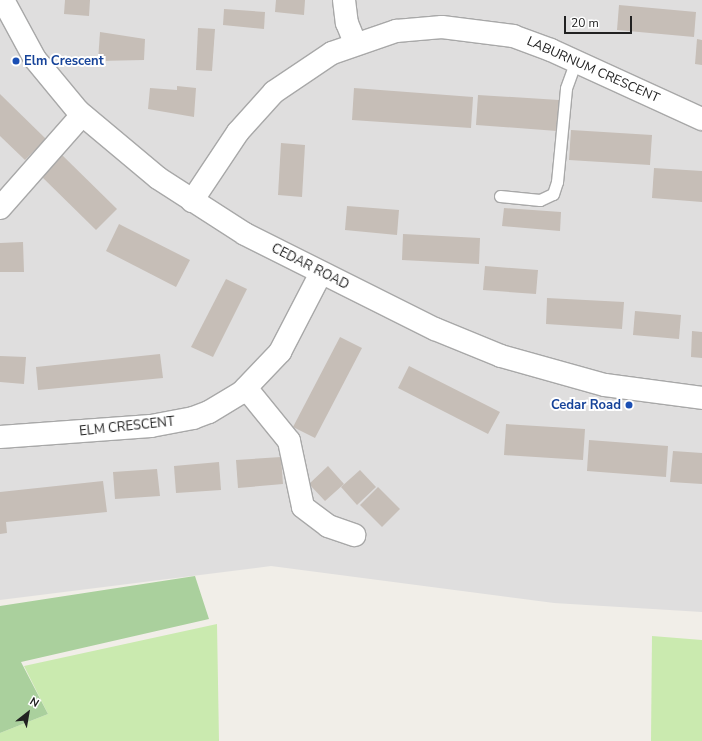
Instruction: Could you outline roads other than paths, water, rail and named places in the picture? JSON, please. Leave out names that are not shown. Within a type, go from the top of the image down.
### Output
[{"type":"street","name":"CEDAR ROAD","points":[[2,0],[35,59],[62,96],[135,161],[192,202],[245,234],[435,329],[514,361],[604,385],[702,398]]},
{"type":"street","points":[[344,0],[347,23],[355,43]]},
{"type":"street","name":"LABURNUM CRESCENT","points":[[192,202],[238,132],[274,92],[312,64],[355,43],[419,28],[464,28],[524,39],[576,61],[702,119]]},
{"type":"street","points":[[0,208],[82,115]]},
{"type":"street","name":"ELM CRESCENT","points":[[0,438],[173,423],[209,412],[246,388],[280,352],[321,273]]},
{"type":"street","points":[[246,388],[289,441],[303,507],[328,526],[354,535]]},
{"type":"lane","points":[[500,196],[540,200],[553,194],[557,182],[566,88],[576,61]]},
{"type":"place","name":"Elm Crescent","points":[[16,61]]},
{"type":"place","name":"Cedar Road","points":[[629,405]]}]
